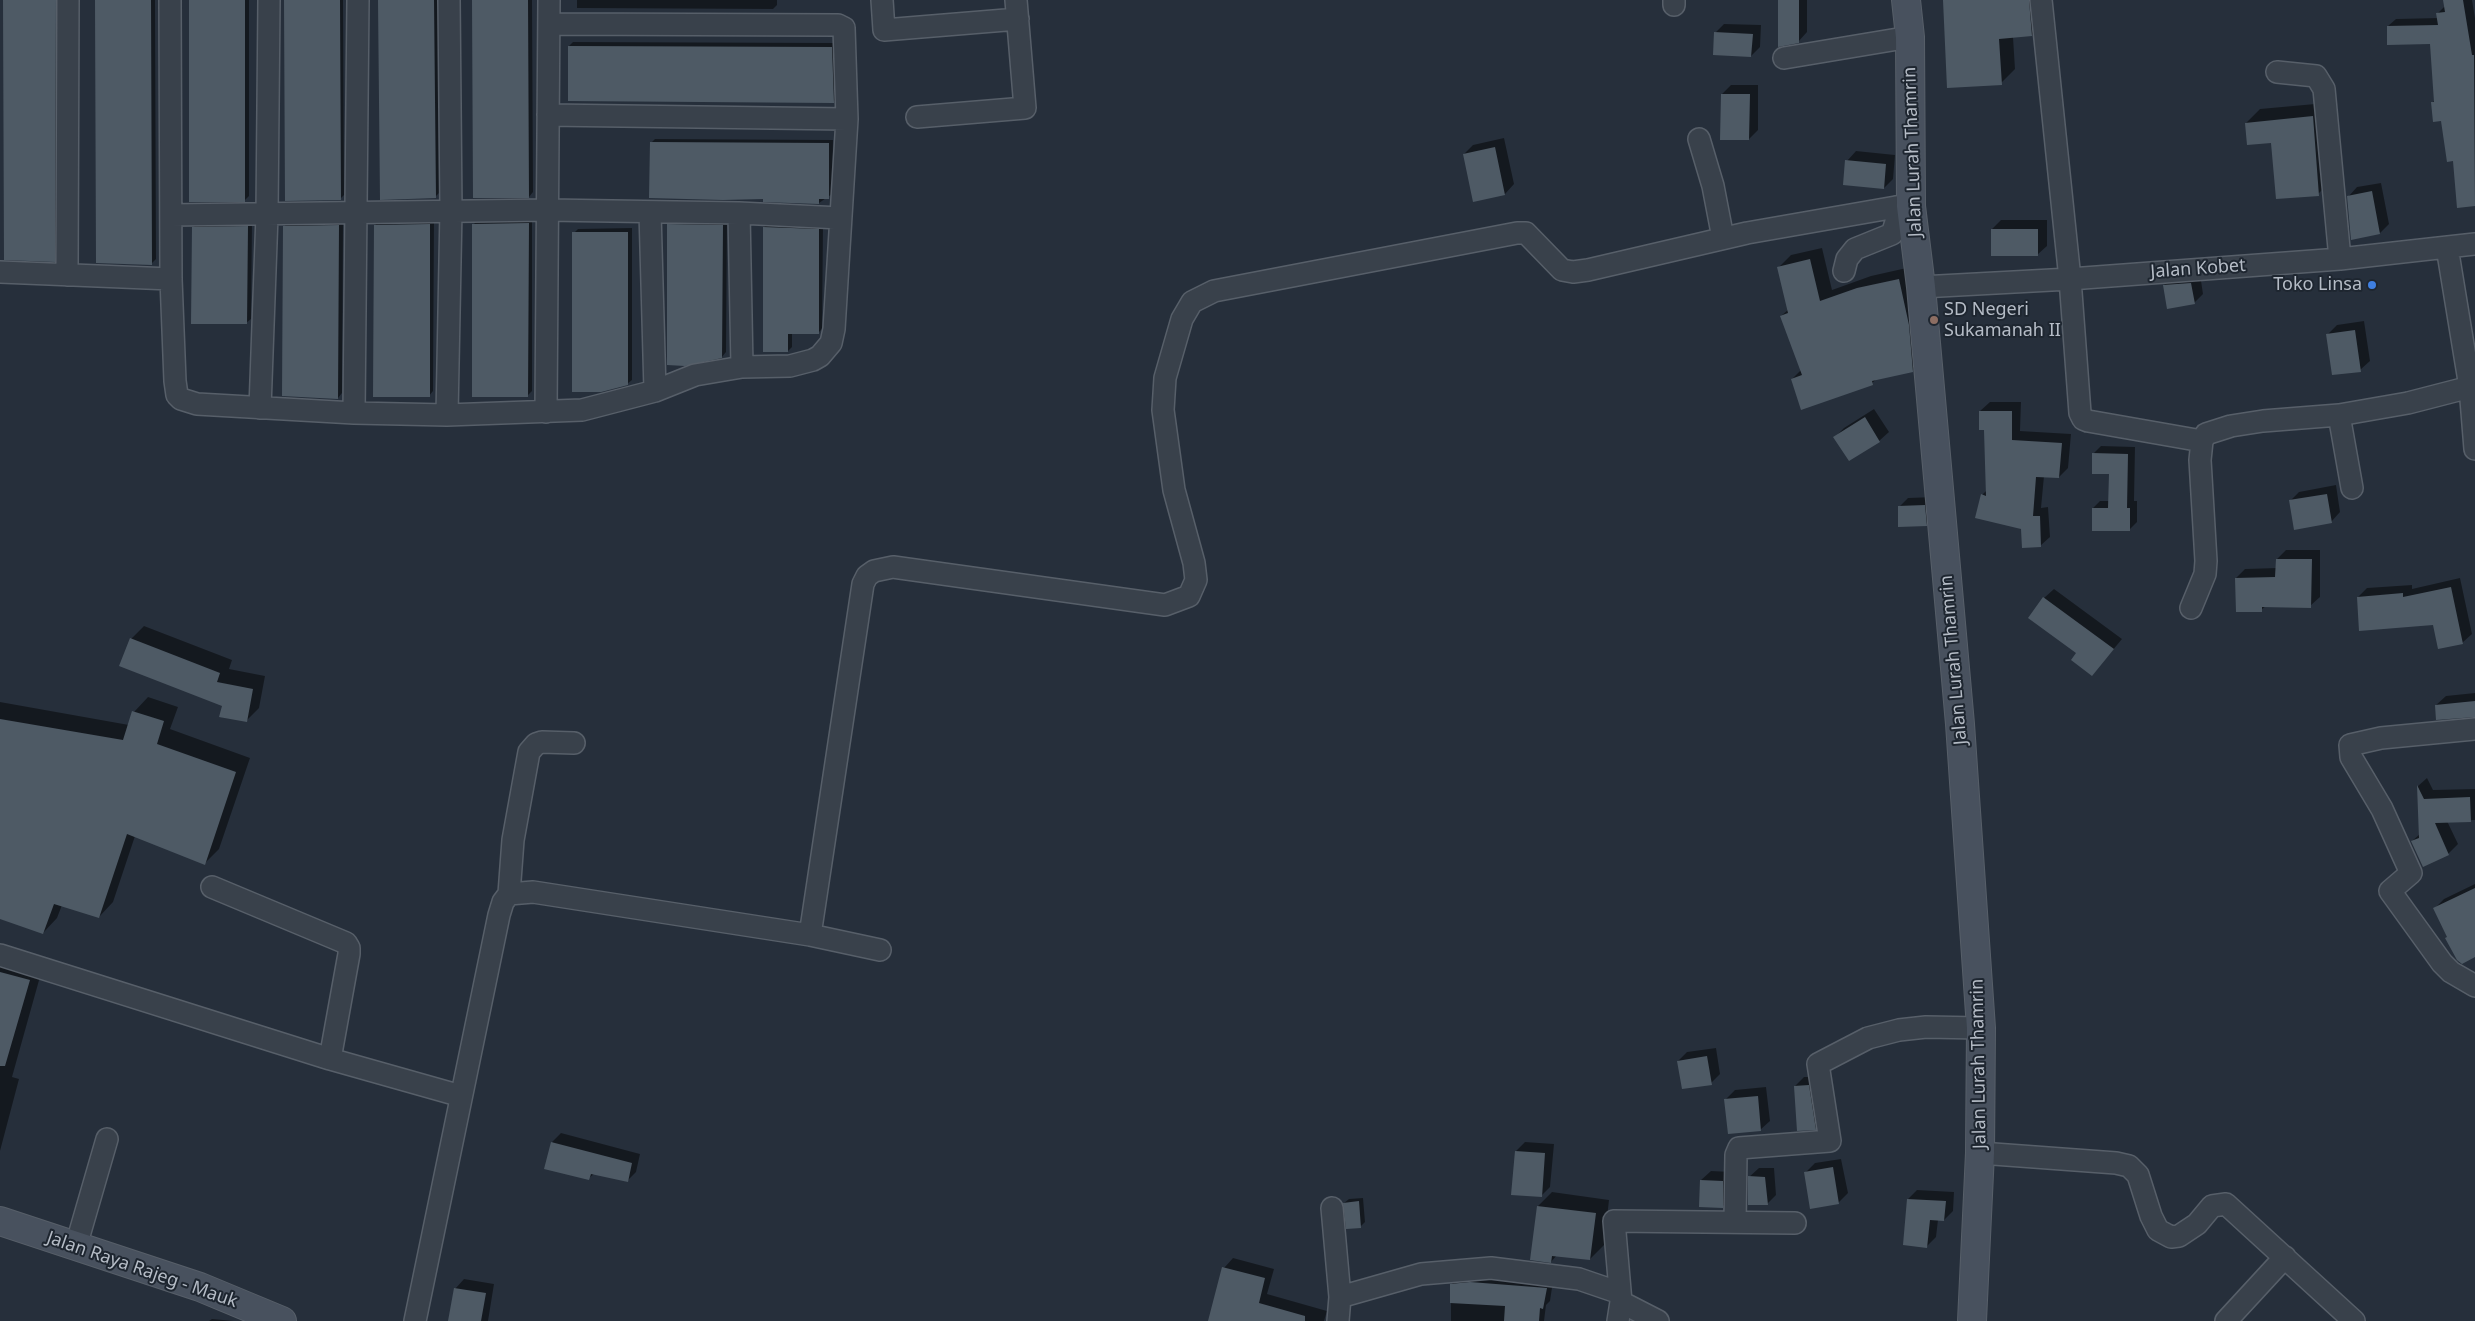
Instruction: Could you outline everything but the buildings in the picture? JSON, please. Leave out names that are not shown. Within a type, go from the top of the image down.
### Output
[{"type":"street","points":[[66,275],[68,0]]},
{"type":"street","points":[[170,0],[171,279],[177,395],[181,399],[197,404],[354,413],[447,415],[546,412],[599,407],[656,391],[695,375],[742,367],[790,366],[820,356],[831,343],[847,119],[845,32],[840,26],[549,24]]},
{"type":"street","points":[[260,408],[267,215],[269,0]]},
{"type":"street","points":[[354,413],[358,0]]},
{"type":"street","points":[[447,415],[451,210],[449,0]]},
{"type":"street","points":[[546,412],[549,0]]},
{"type":"street","points":[[882,0],[884,30],[1017,10],[1025,108],[917,117]]},
{"type":"street","name":"Jalan Lurah Thamrin","points":[[1906,0],[1910,37],[1903,206],[1921,287],[1960,724],[1981,1028],[1980,1153],[1972,1321]]},
{"type":"street","points":[[2041,0],[2070,279],[2079,404],[2083,419],[2202,441]]},
{"type":"street","points":[[1784,58],[1910,37]]},
{"type":"street","points":[[2277,72],[2316,76],[2324,89],[2340,259]]},
{"type":"street","points":[[548,115],[847,119]]},
{"type":"street","points":[[1699,139],[1713,186],[1723,238]]},
{"type":"street","points":[[810,935],[863,584],[867,576],[874,570],[893,567],[1165,605],[1189,596],[1196,580],[1194,563],[1174,490],[1163,410],[1165,378],[1182,319],[1192,302],[1214,291],[1516,233],[1526,233],[1562,270],[1573,272],[1723,238],[1903,206]]},
{"type":"street","points":[[1844,271],[1847,260],[1855,249],[1892,234],[1903,206]]},
{"type":"street","points":[[171,215],[548,210],[740,213],[840,218]]},
{"type":"street","points":[[650,212],[656,391]]},
{"type":"street","points":[[740,213],[742,367]]},
{"type":"street","name":"Jalan Kobet","points":[[1921,287],[2070,279],[2340,259],[2475,244]]},
{"type":"street","points":[[2447,248],[2470,387],[2475,449]]},
{"type":"street","points":[[0,272],[171,279]]},
{"type":"street","points":[[2191,608],[2205,574],[2206,561],[2200,460],[2202,441],[2206,434],[2231,426],[2263,421],[2339,415],[2408,403],[2470,387]]},
{"type":"street","points":[[2339,415],[2352,488]]},
{"type":"street","points":[[2475,729],[2381,738],[2350,745],[2351,757],[2386,817],[2411,873],[2390,891],[2442,963],[2451,972],[2475,986]]},
{"type":"street","points":[[415,1321],[499,915],[503,902],[509,894],[513,840],[529,752],[536,744],[542,742],[574,743]]},
{"type":"street","points":[[212,886],[346,943],[349,948],[349,954],[330,1058]]},
{"type":"street","points":[[509,894],[533,892],[810,935],[880,950]]},
{"type":"street","points":[[0,955],[330,1058],[461,1096]]},
{"type":"street","points":[[1736,1222],[1736,1155],[1739,1148],[1830,1140],[1818,1064],[1868,1038],[1899,1030],[1926,1027],[1981,1028]]},
{"type":"street","points":[[76,1246],[107,1139]]},
{"type":"street","points":[[1980,1153],[2116,1163],[2129,1166],[2138,1175],[2151,1216],[2161,1233],[2170,1237],[2179,1236],[2197,1224],[2212,1206],[2226,1204],[2285,1257],[2349,1319]]},
{"type":"street","points":[[1332,1208],[1340,1297],[1338,1321]]},
{"type":"street","name":"Jalan Raya Rajeg - Mauk","points":[[0,1221],[200,1288],[270,1319]]},
{"type":"street","points":[[1620,1305],[1614,1221],[1795,1223]]},
{"type":"street","points":[[2226,1321],[2285,1257]]},
{"type":"street","points":[[1340,1297],[1421,1274],[1491,1268],[1571,1277],[1620,1305],[1658,1321]]},
{"type":"place","name":"Toko Linsa","points":[[2372,285]]},
{"type":"place","name":"SD Negeri Sukamanah II","points":[[1934,320]]}]
